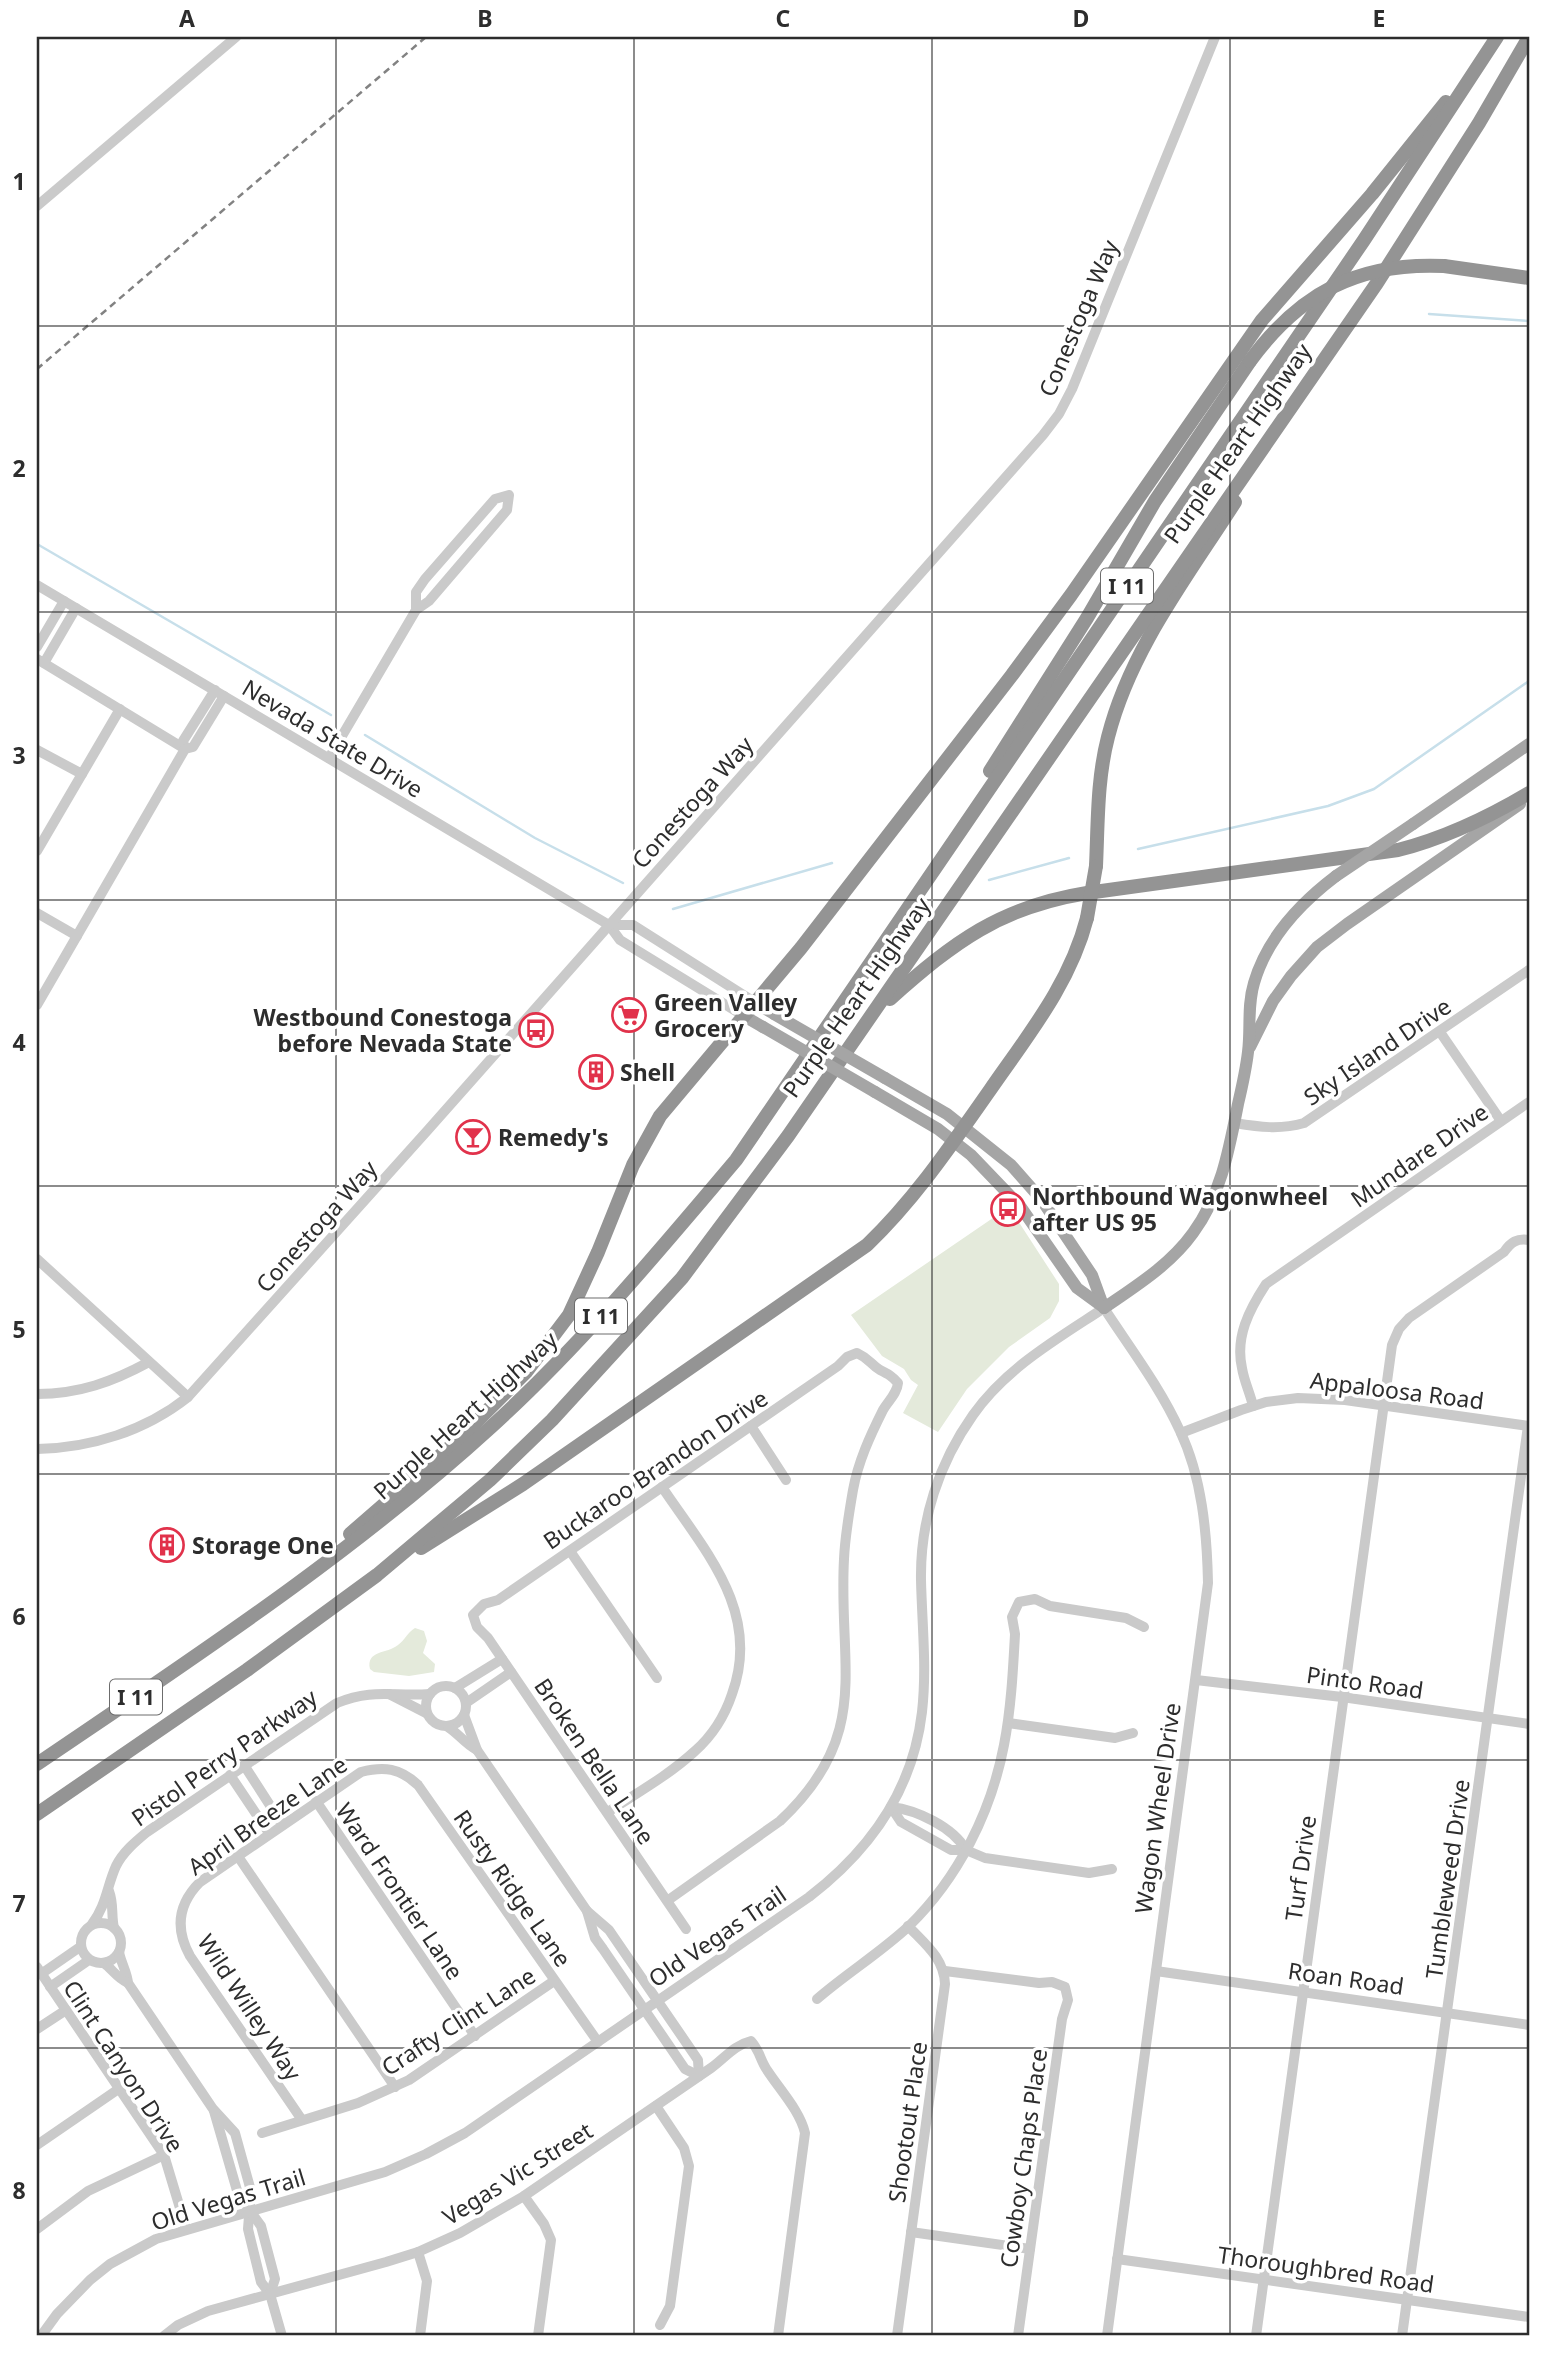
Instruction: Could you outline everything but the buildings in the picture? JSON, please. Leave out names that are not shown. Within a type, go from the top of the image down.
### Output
[{"type":"highway","name":"Purple Heart Highway","points":[[37,1764],[236,1629],[384,1519],[492,1426],[580,1341],[736,1160],[1364,240],[1494,37]]},
{"type":"highway","points":[[236,1629],[457,1441],[526,1372],[569,1315],[633,1165],[660,1116],[801,948],[1012,675],[1071,595],[1262,320],[1372,194],[1494,37]]},
{"type":"highway","name":"Purple Heart Highway","points":[[37,1814],[247,1670],[377,1576],[490,1480],[552,1420],[682,1278],[740,1203],[873,1014],[1377,283],[1479,123],[1529,37]]},
{"type":"highway","points":[[891,932],[1087,618],[1144,517],[1250,361],[1287,317],[1327,290],[1349,279],[1382,269],[1444,266],[1529,278]]},
{"type":"highway","points":[[377,1576],[523,1484],[845,1262],[888,1225],[955,1142],[1051,1002],[1075,955],[1087,918],[1096,866],[1103,764],[1108,738],[1129,675],[1155,627],[1377,283]]},
{"type":"highway","points":[[873,1014],[956,943],[1001,917],[1039,903],[1087,893],[1398,850],[1457,831],[1529,795]]},
{"type":"main road","points":[[1104,1308],[1179,1251],[1209,1208],[1220,1182],[1235,1123],[1248,1051],[1253,985],[1261,962],[1283,926],[1314,893],[1336,876],[1529,744]]},
{"type":"main road","points":[[1248,1051],[1273,1001],[1317,947],[1529,795]]},
{"type":"main road","name":"Wagon Wheel Drive","points":[[756,1003],[966,1127],[1011,1165],[1041,1199],[1092,1275],[1104,1308]]},
{"type":"main road","name":"Wagon Wheel Drive","points":[[744,1016],[938,1129],[955,1142],[1003,1187],[1044,1239],[1077,1288],[1104,1308]]},
{"type":"street","points":[[37,206],[236,37]]},
{"type":"street","name":"Conestoga Way","points":[[37,1449],[78,1447],[128,1432],[173,1409],[188,1397],[960,530],[1059,414],[1072,389],[1215,37]]},
{"type":"street","points":[[329,758],[416,610],[429,601],[507,510],[509,495],[495,499],[425,579],[416,592],[416,610]]},
{"type":"street","name":"Nevada State Drive","points":[[37,585],[609,925],[620,940],[744,1016]]},
{"type":"street","points":[[37,647],[64,601]]},
{"type":"street","points":[[76,608],[40,661],[185,749],[193,747],[219,693]]},
{"type":"street","points":[[37,851],[120,709]]},
{"type":"street","points":[[37,1005],[185,749]]},
{"type":"street","points":[[37,750],[82,774]]},
{"type":"street","points":[[37,913],[77,936]]},
{"type":"street","name":"Nevada State Drive","points":[[609,925],[633,925],[756,1003]]},
{"type":"street","name":"Sky Island Drive","points":[[1235,1123],[1273,1129],[1304,1123],[1529,970]]},
{"type":"street","points":[[1440,1032],[1501,1121]]},
{"type":"street","name":"Mundare Drive","points":[[1253,1406],[1242,1369],[1239,1345],[1250,1308],[1266,1284],[1529,1102]]},
{"type":"street","name":"Turf Drive","points":[[1256,2336],[1391,1345],[1399,1329],[1409,1318],[1504,1252],[1511,1243],[1521,1238],[1529,1240]]},
{"type":"street","points":[[37,1259],[188,1397]]},
{"type":"street","name":"Wagon Wheel Drive","points":[[1104,1308],[1167,1405],[1181,1433],[1199,1497],[1208,1567],[1206,1605],[1107,2336]]},
{"type":"street","name":"Old Vegas Trail","points":[[41,2336],[72,2297],[110,2264],[156,2239],[186,2228],[385,2172],[465,2133],[825,1885],[854,1859],[891,1807],[911,1762],[922,1713],[924,1686],[922,1551],[933,1494],[942,1469],[974,1413],[1003,1379],[1104,1308]]},
{"type":"street","name":"Buckaroo Brandon Drive","points":[[473,1615],[484,1604],[498,1600],[838,1366],[847,1357],[857,1353],[869,1358],[877,1368],[890,1374],[898,1383],[861,1462],[849,1511],[844,1559],[846,1698],[835,1744],[816,1781],[796,1807],[667,1900]]},
{"type":"street","points":[[37,1394],[60,1394],[91,1389],[149,1363]]},
{"type":"street","name":"Appaloosa Road","points":[[1181,1433],[1253,1406],[1297,1398],[1345,1400],[1529,1426]]},
{"type":"street","points":[[751,1426],[786,1480]]},
{"type":"street","name":"Tumbleweed Drive","points":[[1402,2336],[1529,1426]]},
{"type":"street","points":[[608,1812],[685,1760],[707,1738],[730,1701],[739,1668],[740,1632],[730,1594],[717,1568],[662,1487]]},
{"type":"street","points":[[570,1551],[657,1678]]},
{"type":"street","points":[[817,1999],[908,1926],[946,1882],[965,1850],[990,1797],[1001,1760],[1008,1723],[1016,1634],[1012,1617],[1019,1602],[1035,1600],[1050,1606],[1126,1618],[1144,1627]]},
{"type":"street","name":"Broken Bella Lane","points":[[473,1615],[477,1627],[608,1812],[686,1930]]},
{"type":"street","points":[[456,1688],[502,1659]]},
{"type":"street","points":[[466,1703],[511,1672]]},
{"type":"street","name":"Pinto Road","points":[[1196,1680],[1342,1697],[1529,1724]]},
{"type":"street","points":[[426,1713],[425,1702],[430,1694],[443,1686],[456,1688],[466,1703],[464,1715],[458,1723],[448,1727]]},
{"type":"street","name":"Pistol Perry Parkway","points":[[92,1924],[100,1914],[117,1865],[132,1845],[243,1766],[337,1703],[377,1692],[430,1694]]},
{"type":"street","points":[[389,1694],[426,1713],[436,1724],[457,1732],[465,1744],[477,1750]]},
{"type":"street","points":[[464,1715],[477,1750],[587,1911],[609,1930],[698,2060],[699,2077]]},
{"type":"street","points":[[1008,1723],[1115,1738],[1133,1733]]},
{"type":"street","points":[[243,1766],[282,1824]]},
{"type":"street","name":"April Breeze Lane","points":[[181,1910],[191,1890],[237,1855],[361,1772],[387,1768]]},
{"type":"street","name":"Rusty Ridge Lane","points":[[387,1768],[408,1775],[418,1785],[598,2042]]},
{"type":"street","points":[[230,1775],[269,1833]]},
{"type":"street","name":"Ward Frontier Lane","points":[[316,1801],[475,2036]]},
{"type":"street","points":[[891,1807],[901,1822],[951,1850],[965,1850],[985,1858],[1089,1872],[1112,1869]]},
{"type":"street","points":[[237,1855],[395,2087]]},
{"type":"street","name":"Pistol Perry Parkway","points":[[109,1891],[113,1902],[111,1917],[114,1928]]},
{"type":"street","name":"Wild Willey Way","points":[[181,1910],[180,1932],[190,1956],[302,2120]]},
{"type":"street","points":[[587,1911],[595,1938],[685,2069],[699,2077]]},
{"type":"street","points":[[128,1983],[127,1972],[121,1963],[119,1952],[120,1937],[114,1928],[105,1923],[92,1924],[83,1933],[80,1947],[89,1960],[104,1963],[118,1978],[128,1983],[214,2109],[235,2133],[251,2190],[248,2229],[261,2282],[270,2294],[282,2336]]},
{"type":"street","points":[[908,1926],[932,1950],[945,1971]]},
{"type":"street","points":[[39,1970],[80,1947]]},
{"type":"street","points":[[104,1963],[112,1960],[119,1952]]},
{"type":"street","points":[[50,1986],[89,1960]]},
{"type":"street","name":"Clint Canyon Drive","points":[[39,1970],[164,2155],[186,2228]]},
{"type":"street","name":"Roan Road","points":[[1156,1970],[1529,2025]]},
{"type":"street","name":"Cowboy Chaps Place","points":[[945,1971],[1039,1983],[1052,1982],[1065,1987],[1068,2000],[1062,2019],[1018,2336]]},
{"type":"street","name":"Shootout Place","points":[[897,2336],[945,1971]]},
{"type":"street","name":"Crafty Clint Lane","points":[[262,2133],[358,2103],[395,2087],[429,2068],[554,1981]]},
{"type":"street","points":[[37,2029],[66,2010]]},
{"type":"street","name":"Vegas Vic Street","points":[[164,2336],[194,2317],[418,2252],[478,2224],[524,2196],[699,2077],[727,2057],[737,2045],[751,2041],[760,2051],[764,2066],[799,2118],[805,2133],[778,2336]]},
{"type":"street","points":[[37,2145],[120,2088]]},
{"type":"street","points":[[656,2106],[684,2148],[689,2166],[670,2306],[660,2325]]},
{"type":"street","points":[[37,2229],[88,2191],[164,2155]]},
{"type":"street","points":[[524,2196],[544,2224],[551,2240],[538,2336]]},
{"type":"street","points":[[911,2232],[1030,2249]]},
{"type":"street","points":[[418,2252],[427,2281],[420,2336]]},
{"type":"street","name":"Thoroughbred Road","points":[[1117,2259],[1529,2317]]},
{"type":"green space","points":[[1009,1207],[1059,1284],[1059,1301],[1050,1318],[1009,1347],[967,1389],[938,1432],[903,1413],[918,1385],[904,1369],[882,1356],[851,1315]]},
{"type":"green space","points":[[415,1628],[424,1631],[427,1641],[423,1653],[435,1664],[434,1672],[409,1676],[374,1672],[370,1669],[374,1655],[398,1645]]},
{"type":"waterway","points":[[1429,314],[1529,321]]},
{"type":"waterway","points":[[37,544],[331,715]]},
{"type":"waterway","points":[[1138,849],[1328,806],[1374,789],[1529,681]]},
{"type":"waterway","points":[[365,735],[535,838],[623,883]]},
{"type":"waterway","points":[[989,880],[1069,858]]},
{"type":"waterway","points":[[673,909],[832,863]]},
{"type":"railway","points":[[37,369],[426,37]]},
{"type":"place","name":"Green Valley Grocery","points":[[629,1015]]},
{"type":"place","name":"Westbound Conestoga before Nevada State","points":[[536,1030]]},
{"type":"place","name":"Shell","points":[[596,1072]]},
{"type":"place","name":"Remedy's","points":[[473,1137]]},
{"type":"place","name":"Northbound Wagonwheel after US 95","points":[[1008,1209]]},
{"type":"place","name":"Storage One","points":[[167,1545]]}]
